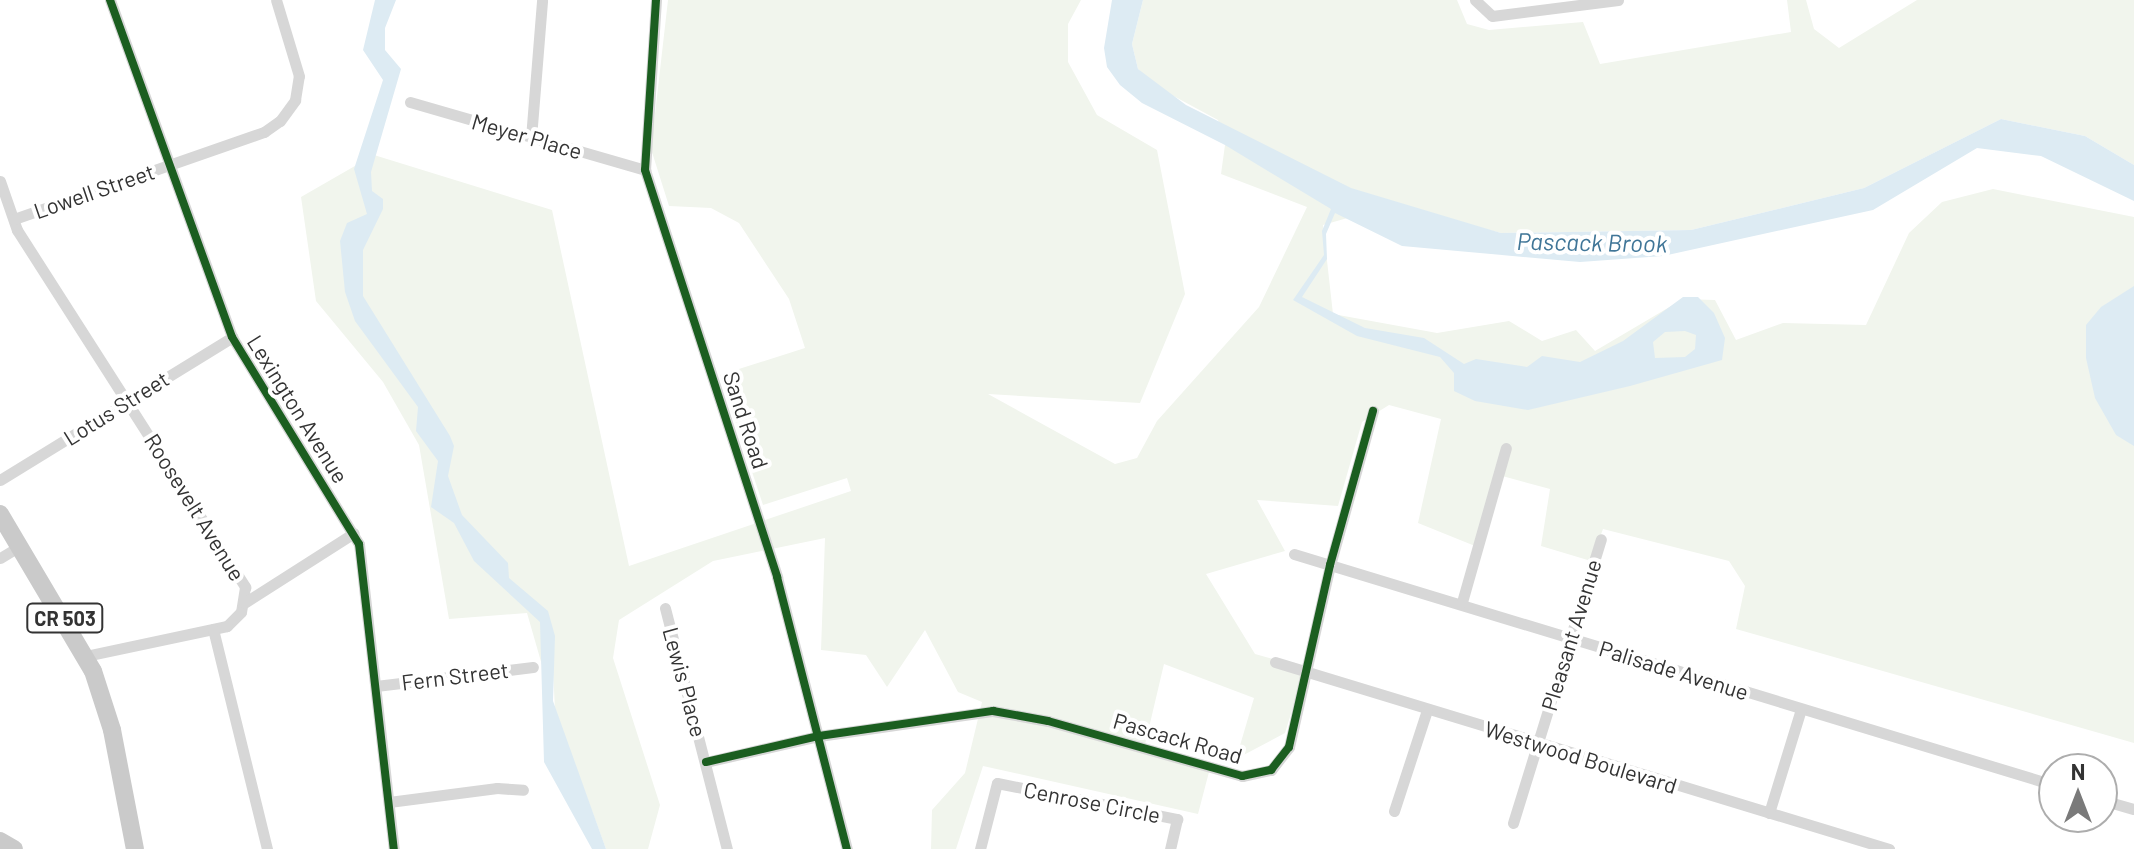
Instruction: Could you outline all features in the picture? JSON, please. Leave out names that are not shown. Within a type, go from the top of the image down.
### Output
[{"type":"main road","name":"CR 503","points":[[0,514],[86,656],[112,730],[135,849]]},
{"type":"main road","points":[[0,841],[14,849]]},
{"type":"street","name":"Lexington Avenue","points":[[110,0],[232,337],[354,533],[362,558],[394,849]]},
{"type":"street","name":"Lowell Street","points":[[14,219],[264,132],[280,121],[298,88],[293,50],[276,0]]},
{"type":"street","points":[[531,138],[542,0]]},
{"type":"street","name":"Sand Road","points":[[656,0],[645,170],[777,577],[847,849]]},
{"type":"street","points":[[1475,0],[1492,16],[1618,0]]},
{"type":"street","name":"Meyer Place","points":[[410,102],[645,170]]},
{"type":"street","name":"Roosevelt Avenue","points":[[0,181],[14,219],[242,577],[244,603],[234,620],[213,629]]},
{"type":"street","name":"Lotus Street","points":[[0,480],[232,337]]},
{"type":"street","name":"Pascack Road","points":[[706,762],[819,736],[993,711],[1034,717],[1242,776],[1258,776],[1282,761],[1289,747],[1330,565],[1373,411]]},
{"type":"street","points":[[1462,602],[1506,448]]},
{"type":"street","points":[[244,603],[354,533]]},
{"type":"street","name":"Pleasant Avenue","points":[[1513,823],[1567,638],[1601,539]]},
{"type":"street","points":[[0,558],[20,546]]},
{"type":"street","name":"Palisade Avenue","points":[[1294,554],[1462,602],[1567,638],[2038,780]]},
{"type":"street","name":"Lewis Place","points":[[665,608],[727,849]]},
{"type":"street","points":[[86,656],[213,629],[267,849]]},
{"type":"street","name":"Westwood Boulevard","points":[[1275,662],[1870,846],[1889,849]]},
{"type":"street","name":"Fern Street","points":[[376,686],[533,667]]},
{"type":"street","points":[[1769,813],[1801,709]]},
{"type":"street","points":[[1394,811],[1427,710]]},
{"type":"street","name":"Cenrose Circle","points":[[980,849],[997,783],[1177,819],[1170,849]]},
{"type":"street","points":[[389,802],[497,788],[523,790]]},
{"type":"shaded area","points":[[668,0],[1081,0],[1068,24],[1068,62],[1097,115],[1157,150],[1185,294],[1140,403],[988,394],[1115,464],[1137,458],[1157,421],[1259,307],[1307,207],[1221,174],[1225,145],[1218,120],[1155,86],[1138,69],[1132,44],[1143,0],[1457,0],[1467,24],[1489,30],[1583,22],[1600,64],[1791,32],[1787,0],[1806,0],[1814,29],[1839,48],[1917,0],[2134,0],[2134,165],[2085,136],[2001,119],[1864,188],[1691,230],[1501,233],[1393,205],[1323,225],[1333,314],[1437,333],[1509,321],[1542,341],[1576,330],[1595,351],[1683,299],[1715,300],[1736,340],[1783,323],[1866,325],[1909,233],[1942,202],[1993,189],[2134,217],[2134,743],[1736,629],[1745,586],[1729,561],[1603,529],[1591,561],[1541,546],[1550,489],[1495,474],[1475,546],[1418,523],[1441,419],[1389,405],[1362,422],[1338,506],[1257,500],[1285,551],[1206,574],[1255,654],[1305,668],[1285,733],[1236,759],[1254,698],[1164,664],[1143,753],[1209,772],[1198,814],[983,766],[956,849],[931,849],[932,810],[965,773],[982,702],[958,692],[925,630],[887,687],[866,655],[821,650],[825,538],[713,561],[619,620],[613,658],[660,805],[648,849],[606,849],[555,710],[553,669],[546,679],[527,613],[449,619],[419,445],[383,382],[316,301],[301,197],[374,155],[552,210],[629,566],[851,491],[847,478],[763,505],[720,375],[805,348],[789,299],[739,223],[711,208],[669,206],[651,149]]},
{"type":"water","points":[[375,0],[396,0],[385,28],[385,50],[401,69],[371,172],[372,191],[383,199],[383,209],[363,250],[363,296],[450,436],[454,446],[448,476],[462,515],[508,563],[509,578],[548,611],[555,636],[553,701],[606,849],[592,849],[544,762],[540,622],[474,561],[454,523],[431,507],[438,461],[416,431],[418,407],[355,321],[345,292],[340,241],[347,223],[367,214],[354,169],[383,80],[363,50]]},
{"type":"water","name":"Pascack Brook","points":[[1112,0],[1143,0],[1132,44],[1138,69],[1186,105],[1351,188],[1501,233],[1691,230],[1864,188],[2001,119],[2085,136],[2134,165],[2134,201],[2041,156],[1977,148],[1873,210],[1663,256],[1580,262],[1402,246],[1335,213],[1326,234],[1327,259],[1302,297],[1365,328],[1424,338],[1464,364],[1476,359],[1527,367],[1542,356],[1580,362],[1623,341],[1683,297],[1698,297],[1714,313],[1725,338],[1722,360],[1528,410],[1475,401],[1454,391],[1454,373],[1440,357],[1357,336],[1293,300],[1324,255],[1322,231],[1331,209],[1225,145],[1142,103],[1120,85],[1107,67],[1104,48]],"holes":[[[1685,331],[1696,335],[1695,349],[1685,357],[1655,358],[1653,342],[1665,332]]]},
{"type":"water","points":[[2134,286],[2134,446],[2116,435],[2095,398],[2086,358],[2086,325],[2101,307]]},
{"type":"cycle path","points":[[110,0],[232,337],[359,544],[394,849]]},
{"type":"cycle path","points":[[656,0],[645,170],[777,577],[847,849]]},
{"type":"cycle path","points":[[706,762],[819,736],[993,711],[1048,721],[1242,776],[1271,770],[1289,747],[1330,565],[1373,411]]}]
